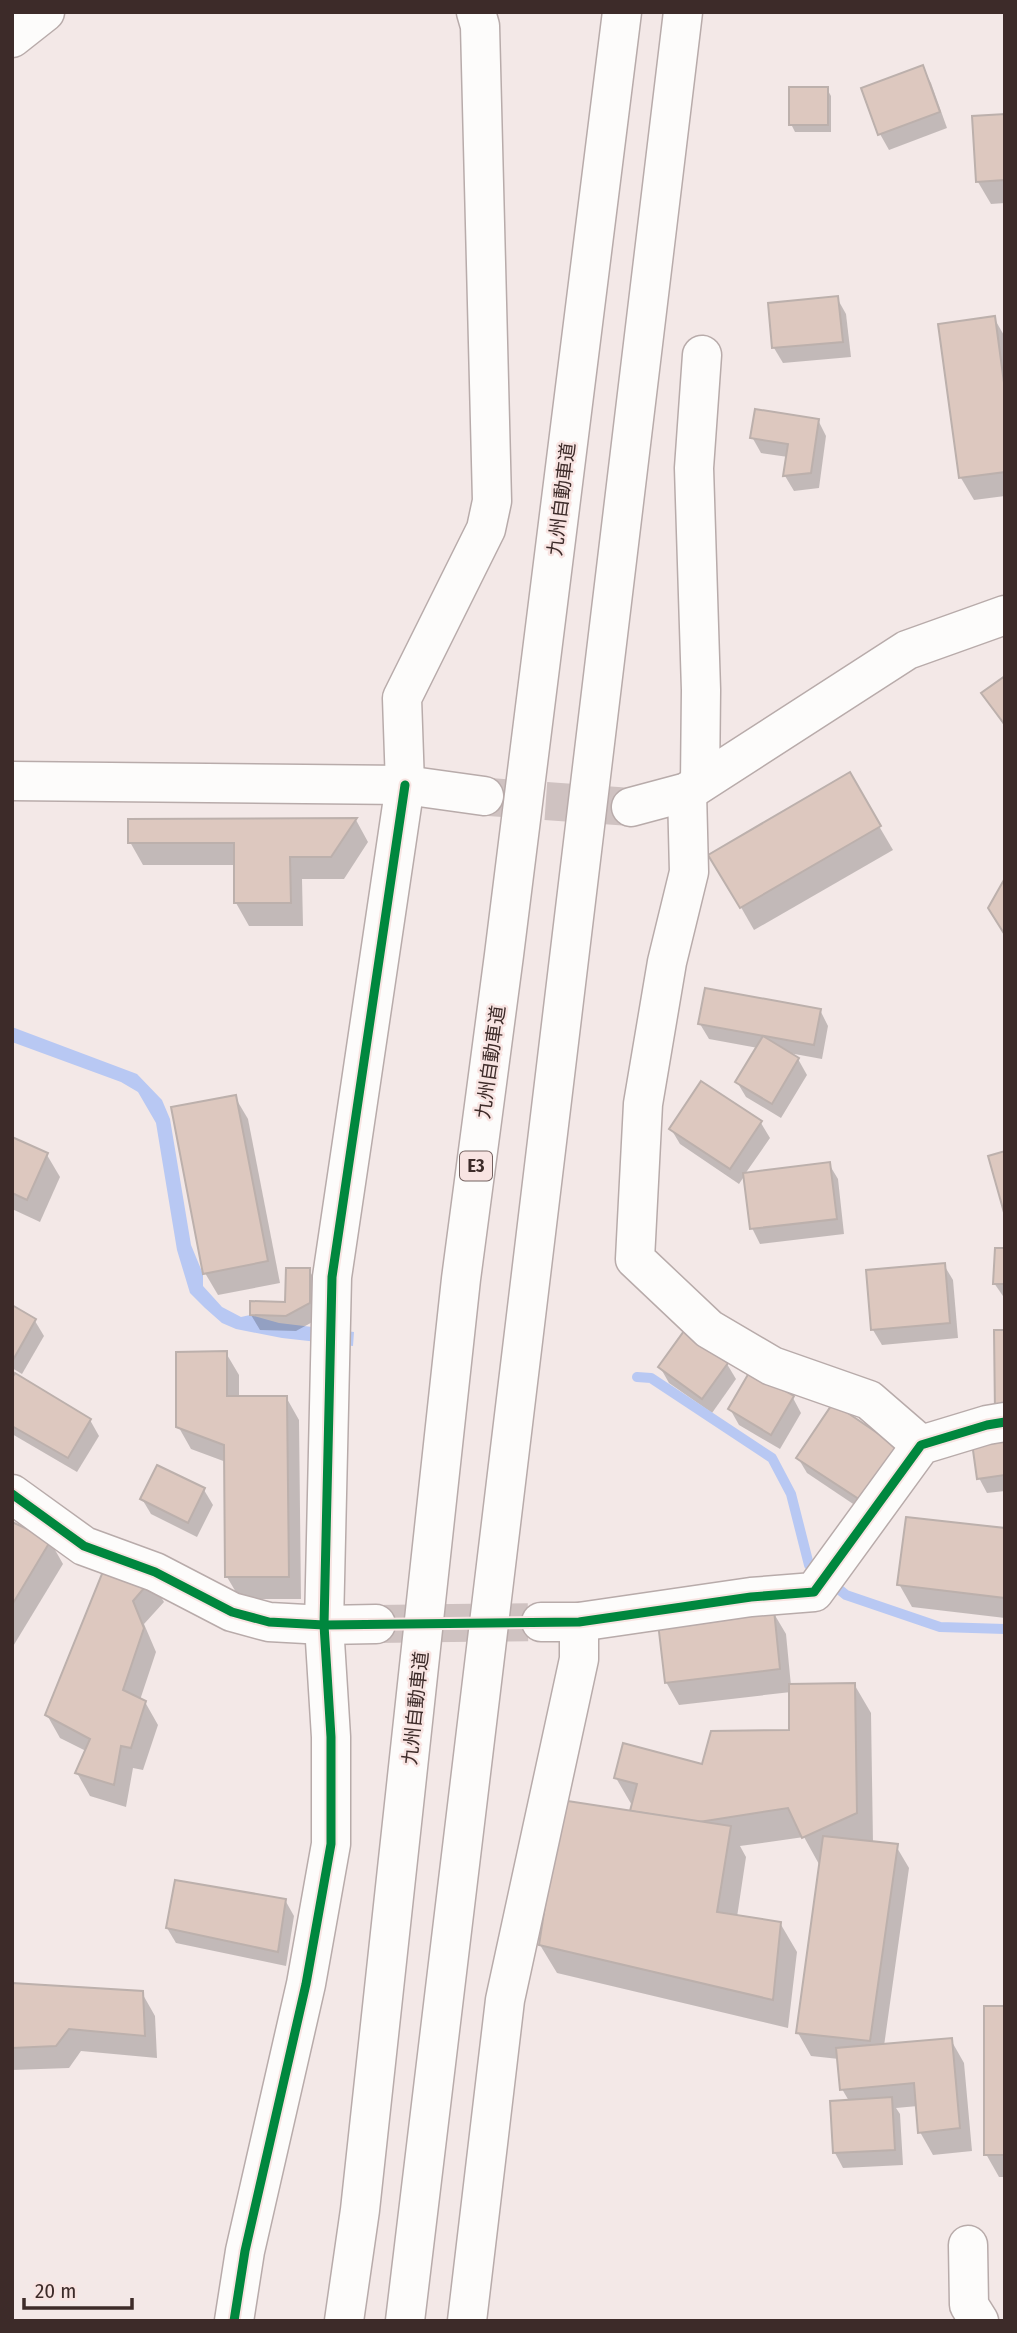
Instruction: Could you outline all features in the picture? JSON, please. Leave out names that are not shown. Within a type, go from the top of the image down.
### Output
[{"type":"main road","points":[[12,38],[45,12]]},
{"type":"main road","points":[[234,2321],[245,2251],[306,1984],[331,1844],[331,1737],[324,1625],[332,1276],[405,785],[402,698],[486,529],[492,501],[480,26],[476,12]]},
{"type":"main road","name":"九州自動車道","points":[[344,2321],[364,2169],[461,1279],[622,12]]},
{"type":"main road","points":[[405,2321],[683,12]]},
{"type":"main road","points":[[702,355],[694,468],[701,691],[689,872],[667,962],[643,1104],[635,1259],[709,1329],[772,1366],[869,1401],[921,1445]]},
{"type":"main road","points":[[631,807],[694,787],[907,650],[1005,615]]},
{"type":"main road","points":[[12,781],[405,785],[484,796]]},
{"type":"main road","points":[[541,1622],[579,1622],[751,1597],[823,1579],[921,1445],[987,1424],[1005,1422]]},
{"type":"main road","points":[[12,1494],[84,1546],[156,1572],[232,1612],[269,1622],[376,1624]]},
{"type":"main road","points":[[467,2321],[505,2000],[579,1659],[579,1622]]},
{"type":"main road","points":[[968,2245],[969,2305],[979,2321]]},
{"type":"water","points":[[12,1027],[137,1074],[162,1100],[170,1119],[191,1245],[203,1274],[203,1286],[222,1307],[241,1317],[250,1315],[279,1323],[354,1332],[353,1346],[282,1338],[236,1329],[222,1323],[205,1308],[190,1293],[177,1250],[156,1123],[138,1092],[121,1082],[12,1042]]},
{"type":"building","points":[[923,65],[940,112],[878,135],[861,88]]},
{"type":"building","points":[[789,87],[828,87],[828,125],[789,125]]},
{"type":"building","points":[[1005,114],[1005,180],[976,182],[972,116]]},
{"type":"building","points":[[838,296],[843,342],[772,348],[768,303]]},
{"type":"building","points":[[995,316],[1005,390],[1005,472],[959,478],[938,324]]},
{"type":"building","points":[[755,409],[819,419],[811,473],[783,476],[788,444],[750,438]]},
{"type":"building","points":[[1005,676],[1005,725],[981,693]]},
{"type":"building","points":[[850,772],[881,826],[740,908],[708,855]]},
{"type":"building","points":[[357,818],[331,857],[290,857],[291,903],[234,903],[234,843],[128,843],[128,819]]},
{"type":"building","points":[[1005,878],[1005,935],[988,908]]},
{"type":"building","points":[[705,988],[821,1009],[814,1045],[698,1024]]},
{"type":"building","points":[[763,1036],[799,1058],[772,1104],[735,1082]]},
{"type":"building","points":[[701,1081],[762,1121],[730,1169],[669,1129]]},
{"type":"building","points":[[236,1095],[268,1261],[203,1274],[171,1107]]},
{"type":"building","points":[[12,1137],[48,1153],[27,1200],[12,1193]]},
{"type":"building","points":[[1005,1151],[1005,1216],[988,1156]]},
{"type":"building","points":[[830,1162],[837,1219],[750,1229],[743,1173]]},
{"type":"building","points":[[995,1248],[1005,1248],[1005,1284],[993,1284]]},
{"type":"building","points":[[945,1263],[950,1323],[871,1330],[866,1270]]},
{"type":"building","points":[[286,1268],[310,1268],[310,1303],[286,1316],[250,1315],[250,1301],[285,1302]]},
{"type":"building","points":[[12,1305],[36,1319],[13,1360],[12,1359]]},
{"type":"building","points":[[994,1330],[1005,1330],[1005,1413],[995,1413]]},
{"type":"building","points":[[684,1331],[728,1363],[702,1399],[658,1367]]},
{"type":"building","points":[[227,1351],[227,1396],[287,1396],[289,1577],[225,1577],[224,1445],[176,1427],[176,1352]]},
{"type":"building","points":[[750,1371],[794,1396],[771,1435],[728,1409]]},
{"type":"building","points":[[15,1373],[91,1419],[68,1458],[12,1426],[12,1378]]},
{"type":"building","points":[[833,1403],[901,1449],[865,1503],[796,1458]]},
{"type":"building","points":[[1005,1439],[1005,1475],[977,1479],[972,1443]]},
{"type":"building","points":[[157,1465],[205,1488],[188,1523],[140,1499]]},
{"type":"building","points":[[906,1517],[1005,1528],[1005,1598],[897,1585]]},
{"type":"building","points":[[12,1522],[51,1540],[12,1605]]},
{"type":"building","points":[[104,1569],[152,1579],[133,1601],[144,1628],[123,1690],[146,1701],[131,1748],[121,1746],[114,1785],[75,1773],[90,1739],[45,1715]]},
{"type":"building","points":[[774,1610],[780,1669],[665,1683],[658,1623]]},
{"type":"building","points":[[855,1683],[857,1813],[802,1838],[788,1808],[699,1822],[630,1811],[637,1784],[614,1778],[623,1743],[702,1764],[711,1731],[789,1730],[789,1684]]},
{"type":"building","points":[[561,1800],[731,1826],[717,1912],[781,1922],[773,2000],[539,1945]]},
{"type":"building","points":[[823,1836],[898,1844],[870,2041],[796,2033]]},
{"type":"building","points":[[175,1880],[286,1899],[278,1952],[166,1928]]},
{"type":"building","points":[[12,1983],[143,1991],[145,2036],[69,2029],[56,2046],[12,2048]]},
{"type":"building","points":[[984,2006],[1005,2006],[1005,2155],[984,2155]]},
{"type":"building","points":[[952,2038],[960,2128],[918,2133],[914,2083],[840,2090],[836,2048]]},
{"type":"building","points":[[892,2097],[895,2150],[833,2153],[830,2101]]},
{"type":"waterway","points":[[637,1377],[651,1378],[772,1458],[791,1494],[809,1565],[846,1595],[940,1627],[1005,1629]]},
{"type":"tunnel","points":[[489,797],[631,807]]},
{"type":"tunnel","points":[[376,1624],[541,1622]]},
{"type":"cycle path","points":[[234,2321],[245,2251],[306,1984],[331,1844],[331,1737],[324,1625],[332,1277],[405,785]]},
{"type":"cycle path","points":[[12,1494],[84,1546],[155,1572],[232,1612],[269,1622],[324,1625],[579,1622],[751,1597],[814,1592],[921,1445],[1005,1422]]}]
